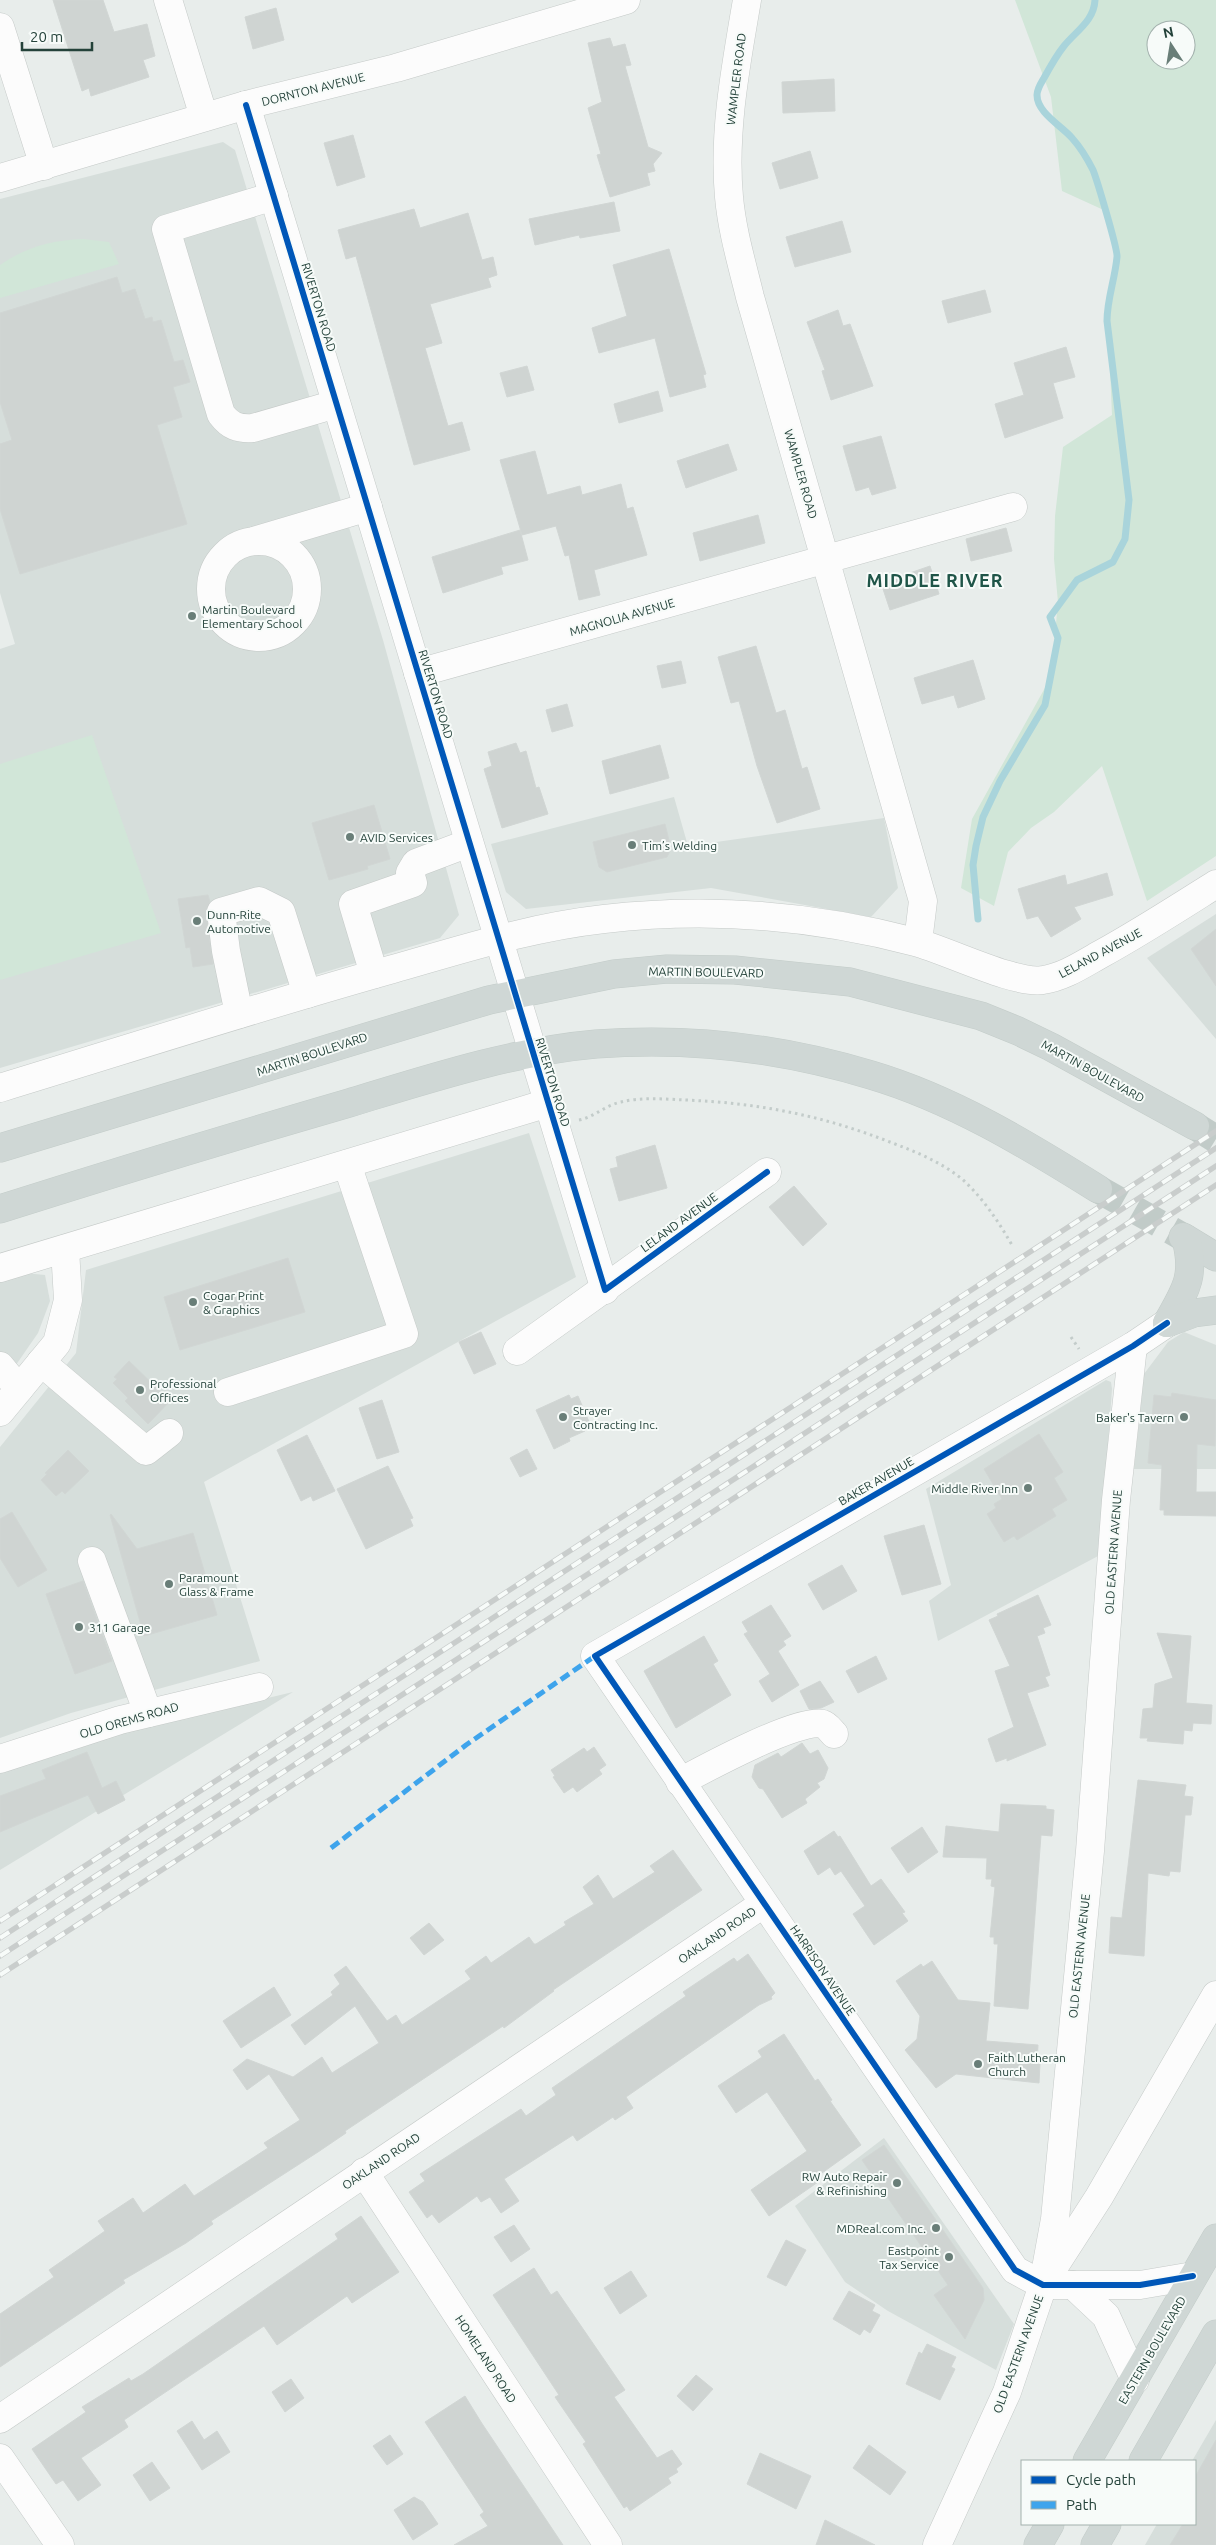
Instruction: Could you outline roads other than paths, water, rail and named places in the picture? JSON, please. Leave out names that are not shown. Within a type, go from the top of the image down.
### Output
[{"type":"main road","name":"MARTIN BOULEVARD","points":[[0,1148],[257,1071],[438,1014],[515,993],[614,974],[667,969],[744,971],[850,982],[981,1016],[1018,1030],[1195,1126]]},
{"type":"main road","points":[[0,1209],[161,1158],[388,1091],[533,1053],[596,1044],[660,1042],[748,1048],[806,1058],[873,1075],[927,1096],[1025,1143],[1098,1189]]},
{"type":"main road","points":[[1167,1323],[1185,1291],[1192,1268],[1184,1238],[1216,1258]]},
{"type":"main road","points":[[1167,1323],[1194,1313],[1216,1310]]},
{"type":"main road","name":"EASTERN BOULEVARD","points":[[1088,2460],[1216,2238]]},
{"type":"main road","points":[[1144,2460],[1216,2334]]},
{"type":"main road","points":[[1038,2545],[1049,2525]]},
{"type":"main road","points":[[1095,2545],[1106,2525]]},
{"type":"street","points":[[168,0],[204,117]]},
{"type":"street","name":"DORNTON AVENUE","points":[[0,178],[246,105],[396,68],[562,9],[626,0]]},
{"type":"street","name":"WAMPLER ROAD","points":[[747,0],[731,106],[728,165],[729,198],[735,235],[750,297],[923,900],[918,942]]},
{"type":"street","points":[[0,26],[44,166]]},
{"type":"street","name":"RIVERTON ROAD","points":[[246,105],[605,1290]]},
{"type":"street","points":[[274,196],[166,228],[221,414],[228,424],[242,429],[253,428],[336,404]]},
{"type":"street","points":[[255,540],[368,507]]},
{"type":"street","name":"MAGNOLIA AVENUE","points":[[418,673],[1013,507]]},
{"type":"street","points":[[374,974],[353,904],[413,883],[410,873],[416,863],[469,843]]},
{"type":"street","name":"LELAND AVENUE","points":[[498,938],[555,926],[611,918],[659,914],[734,913],[824,922],[918,942],[1016,978],[1040,981],[1068,972],[1134,936],[1216,884]]},
{"type":"street","points":[[239,1014],[226,951],[221,912],[259,901],[281,912],[307,994]]},
{"type":"street","points":[[0,1088],[239,1014],[498,938]]},
{"type":"street","points":[[0,1268],[347,1164],[551,1114]]},
{"type":"street","points":[[228,1392],[404,1334],[347,1164]]},
{"type":"street","name":"LELAND AVENUE","points":[[517,1351],[605,1290],[767,1172]]},
{"type":"street","points":[[0,1412],[57,1343],[65,1318],[68,1292],[65,1249]]},
{"type":"street","name":"BAKER AVENUE","points":[[595,1656],[1133,1346],[1167,1323]]},
{"type":"street","name":"OLD EASTERN AVENUE","points":[[936,2545],[1007,2392],[1043,2285],[1055,2218],[1090,1851],[1116,1500],[1133,1346]]},
{"type":"street","points":[[41,1362],[146,1451],[169,1433]]},
{"type":"street","points":[[0,1366],[19,1389]]},
{"type":"street","points":[[92,1561],[148,1713]]},
{"type":"street","name":"HARRISON AVENUE","points":[[595,1656],[1015,2270],[1043,2285]]},
{"type":"street","name":"OLD OREMS ROAD","points":[[0,1759],[148,1713],[259,1688]]},
{"type":"street","points":[[680,1782],[744,1749],[812,1724],[823,1724],[834,1734]]},
{"type":"street","name":"OAKLAND ROAD","points":[[0,2419],[763,1904]]},
{"type":"street","points":[[1043,2285],[1100,2197],[1216,1995]]},
{"type":"street","name":"HOMELAND ROAD","points":[[364,2172],[608,2545]]},
{"type":"street","points":[[1043,2285],[1140,2285],[1193,2276]]},
{"type":"street","points":[[1073,2285],[1106,2316],[1135,2380]]},
{"type":"street","points":[[0,2458],[60,2545]]},
{"type":"waterway","points":[[978,919],[973,865],[976,846],[983,817],[1000,781],[1045,705],[1058,638],[1050,617],[1077,580],[1113,562],[1125,539],[1129,500],[1107,321],[1117,257],[1107,215],[1093,170],[1084,153],[1068,133],[1041,108],[1037,95],[1040,84],[1058,54],[1088,20],[1095,0]]},
{"type":"tunnel","points":[[1195,1126],[1216,1139]]},
{"type":"tunnel","points":[[1098,1189],[1183,1237]]},
{"type":"railway","points":[[0,1921],[1216,1131]]},
{"type":"railway","points":[[0,1938],[1216,1148]]},
{"type":"railway","points":[[0,1956],[1216,1166]]},
{"type":"railway","points":[[0,1975],[1216,1185]]},
{"type":"place","name":"Martin Boulevard Elementary School","points":[[192,616]]},
{"type":"place","name":"AVID Services","points":[[350,837]]},
{"type":"place","name":"Tim’s Welding","points":[[632,845]]},
{"type":"place","name":"Dunn-Rite Automotive","points":[[197,921]]},
{"type":"place","name":"Cogar Print & Graphics","points":[[193,1302]]},
{"type":"place","name":"Professional Offices","points":[[140,1390]]},
{"type":"place","name":"Strayer Contracting Inc.","points":[[563,1417]]},
{"type":"place","name":"Baker's Tavern","points":[[1184,1417]]},
{"type":"place","name":"Middle River Inn","points":[[1028,1488]]},
{"type":"place","name":"Paramount Glass & Frame","points":[[169,1584]]},
{"type":"place","name":"311 Garage","points":[[79,1627]]},
{"type":"place","name":"Faith Lutheran Church","points":[[978,2064]]},
{"type":"place","name":"RW Auto Repair & Refinishing","points":[[897,2183]]},
{"type":"place","name":"MDReal.com Inc.","points":[[936,2228]]},
{"type":"place","name":"Eastpoint Tax Service","points":[[949,2257]]},
{"type":"district","name":"MIDDLE RIVER","points":[[935,580]]}]
